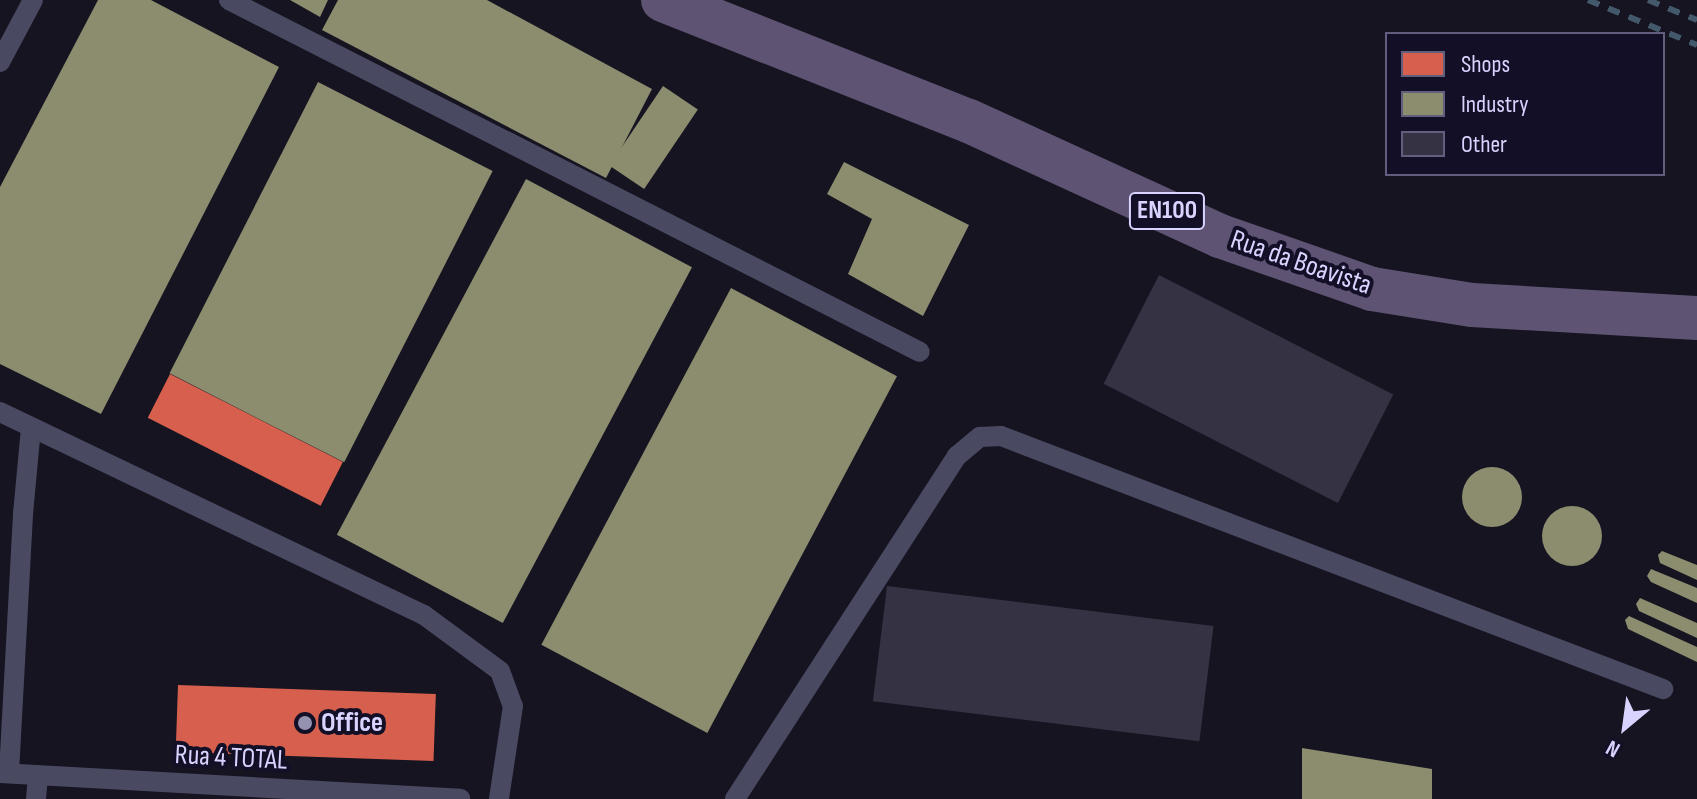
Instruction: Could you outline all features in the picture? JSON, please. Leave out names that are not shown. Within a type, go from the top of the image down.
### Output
[{"type":"main road","name":"Rua da Boavista","points":[[663,0],[969,121],[1220,236],[1372,289],[1472,305],[1697,318]]},
{"type":"lane","points":[[0,62],[33,0]]},
{"type":"lane","points":[[229,0],[920,352]]},
{"type":"lane","points":[[0,412],[424,615],[500,671],[513,706],[499,799]]},
{"type":"lane","points":[[5,773],[31,428]]},
{"type":"lane","points":[[735,799],[957,456],[980,437],[1001,436],[1663,689]]},
{"type":"lane","name":"Rua 4 TOTAL","points":[[5,773],[460,799]]},
{"type":"lane","points":[[36,799],[38,775]]},
{"type":"building: Shops","points":[[170,374],[343,462],[321,506],[148,418]]},
{"type":"building: Shops","name":"Office","points":[[178,685],[436,694],[434,761],[176,752]]},
{"type":"building: Industry","points":[[98,0],[151,0],[279,67],[101,414],[0,364],[0,187]]},
{"type":"building: Industry","points":[[290,0],[328,0],[320,17]]},
{"type":"building: Industry","points":[[338,0],[487,0],[652,89],[606,178],[322,30]]},
{"type":"building: Industry","points":[[318,82],[493,171],[344,462],[170,373]]},
{"type":"building: Industry","points":[[663,86],[698,109],[644,189],[609,166]]},
{"type":"building: Industry","points":[[844,162],[969,225],[923,316],[848,274],[872,219],[827,194]]},
{"type":"building: Industry","points":[[526,179],[692,267],[503,623],[337,535]]},
{"type":"building: Industry","points":[[731,288],[897,376],[707,733],[541,645]]},
{"type":"building: Industry","points":[[1492,467],[1504,469],[1513,476],[1520,485],[1520,509],[1513,518],[1504,525],[1492,527],[1480,525],[1471,518],[1464,509],[1462,497],[1464,485],[1471,476],[1480,469]]},
{"type":"building: Industry","points":[[1572,506],[1584,508],[1593,515],[1600,524],[1600,548],[1593,557],[1584,564],[1572,566],[1560,564],[1551,557],[1544,548],[1542,536],[1544,524],[1551,515],[1560,508]]},
{"type":"building: Industry","points":[[1662,551],[1697,565],[1697,580],[1660,563],[1658,555]]},
{"type":"building: Industry","points":[[1651,569],[1697,588],[1697,603],[1651,582],[1647,576]]},
{"type":"building: Industry","points":[[1640,598],[1697,623],[1697,638],[1639,611],[1636,604]]},
{"type":"building: Industry","points":[[1629,616],[1697,647],[1697,662],[1628,629],[1625,620]]},
{"type":"building: Industry","points":[[1302,748],[1432,769],[1432,799],[1302,799]]},
{"type":"building: Other","points":[[1159,275],[1393,394],[1338,503],[1104,384]]},
{"type":"building: Other","points":[[887,586],[1214,626],[1199,741],[873,701]]},
{"type":"railway","points":[[1588,0],[1697,45]]},
{"type":"railway","points":[[1648,0],[1697,20]]},
{"type":"place","name":"Office","points":[[305,723]]}]
